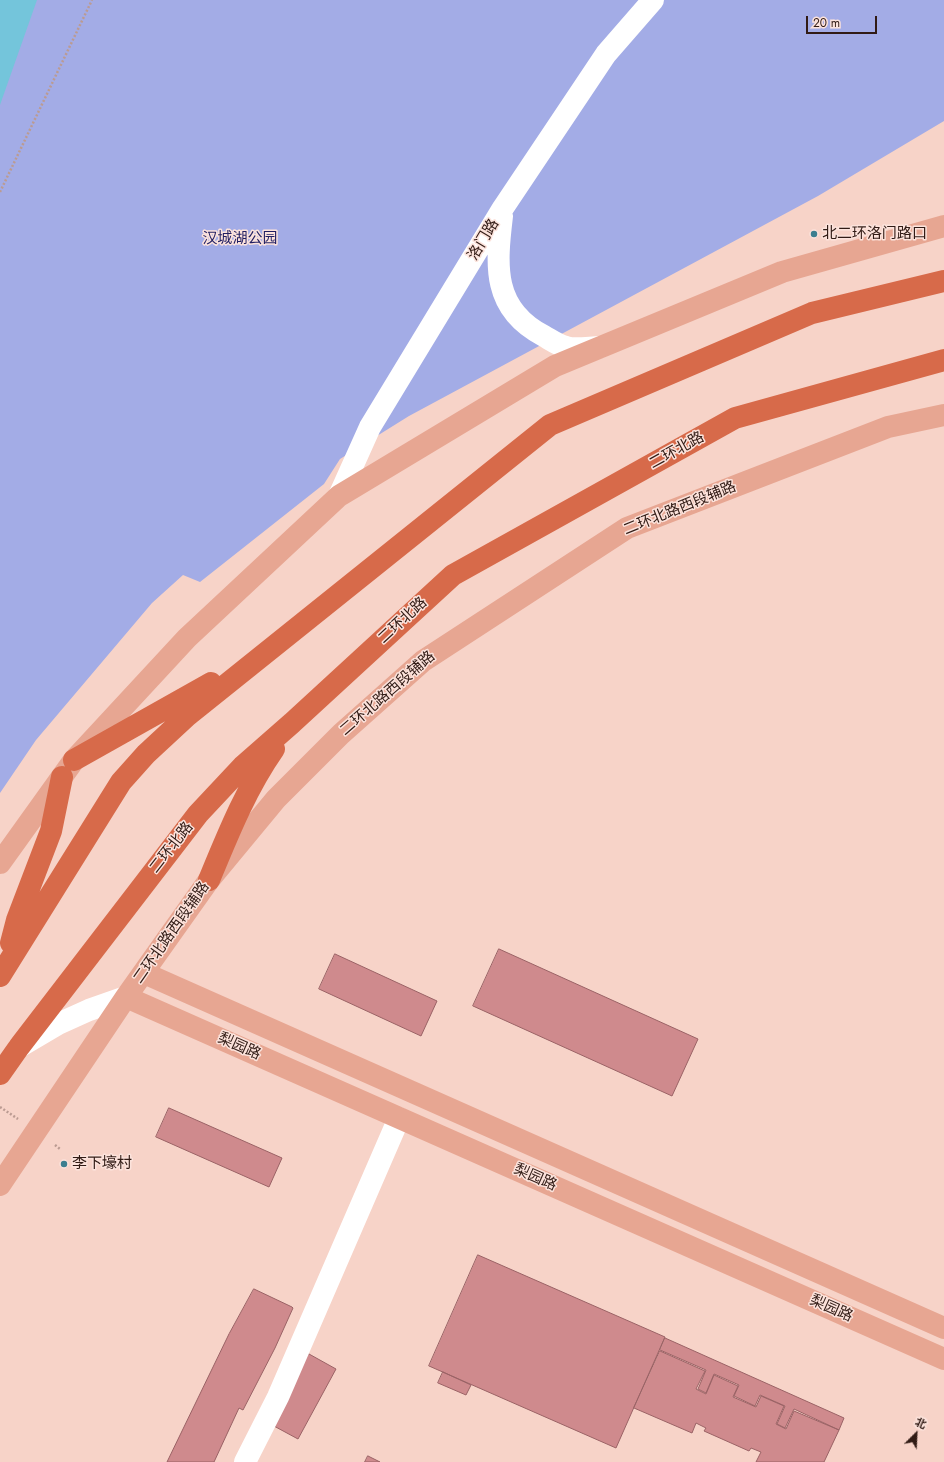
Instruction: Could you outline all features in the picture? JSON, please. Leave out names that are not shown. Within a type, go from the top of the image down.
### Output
[{"type":"highway","points":[[1,974],[121,782],[146,754],[187,716],[262,654],[550,425],[812,313],[944,281]]},
{"type":"highway","name":"二环北路","points":[[0,1074],[19,1047],[198,814],[243,766],[453,575],[735,418],[944,360]]},
{"type":"highway","points":[[1,974],[17,920],[51,831],[68,768],[262,654]]},
{"type":"highway","points":[[209,880],[227,836],[251,785],[265,761],[292,723]]},
{"type":"main road","points":[[0,863],[68,768],[187,638],[339,496],[555,366],[782,272],[944,226]]},
{"type":"main road","name":"二环北路西段辅路","points":[[0,1185],[126,997],[209,880],[276,799],[341,734],[423,661],[627,528],[888,427],[944,415]]},
{"type":"main road","name":"梨园路","points":[[144,973],[944,1328]]},
{"type":"main road","name":"梨园路","points":[[126,997],[944,1359]]},
{"type":"street","name":"洛门路","points":[[339,496],[370,427],[503,208],[606,54],[653,0]]},
{"type":"street","points":[[503,208],[498,246],[500,280],[508,302],[520,320],[536,332],[567,348],[600,347]]},
{"type":"street","points":[[19,1047],[58,1024],[89,1010],[126,997]]},
{"type":"street","points":[[245,1462],[278,1397],[399,1118]]},
{"type":"path","points":[[0,192],[92,0]]},
{"type":"green space","name":"汉城湖公园","points":[[0,0],[944,0],[944,121],[818,196],[409,416],[340,459],[324,484],[200,582],[183,575],[152,603],[36,740],[0,793]]},
{"type":"shaded area","points":[[0,0],[37,0],[0,105]]},
{"type":"building","points":[[499,949],[698,1039],[672,1096],[473,1006]]},
{"type":"building","points":[[335,954],[437,1001],[421,1036],[319,989]]},
{"type":"building","points":[[169,1108],[282,1158],[269,1187],[156,1137]]},
{"type":"building","points":[[478,1255],[665,1337],[616,1448],[429,1366]]},
{"type":"building","points":[[254,1289],[293,1308],[275,1348],[243,1410],[239,1408],[214,1462],[167,1462],[229,1334]]},
{"type":"building","points":[[665,1338],[844,1418],[839,1430],[794,1409],[785,1428],[777,1424],[785,1406],[760,1395],[755,1406],[734,1396],[739,1385],[714,1374],[706,1393],[698,1389],[706,1370],[660,1350]]},
{"type":"building","points":[[300,1349],[336,1369],[298,1439],[261,1419]]},
{"type":"building","points":[[660,1351],[705,1371],[696,1389],[706,1394],[714,1375],[738,1386],[733,1397],[756,1407],[761,1396],[784,1406],[776,1424],[786,1429],[794,1411],[839,1430],[824,1462],[756,1462],[761,1452],[751,1448],[749,1451],[704,1431],[706,1428],[696,1423],[692,1433],[634,1408]]},
{"type":"building","points":[[443,1372],[471,1385],[466,1395],[438,1383]]},
{"type":"building","points":[[368,1456],[380,1462],[365,1462]]},
{"type":"place","name":"北二环洛门路口","points":[[814,234]]},
{"type":"place","name":"李下壕村","points":[[64,1164]]}]
